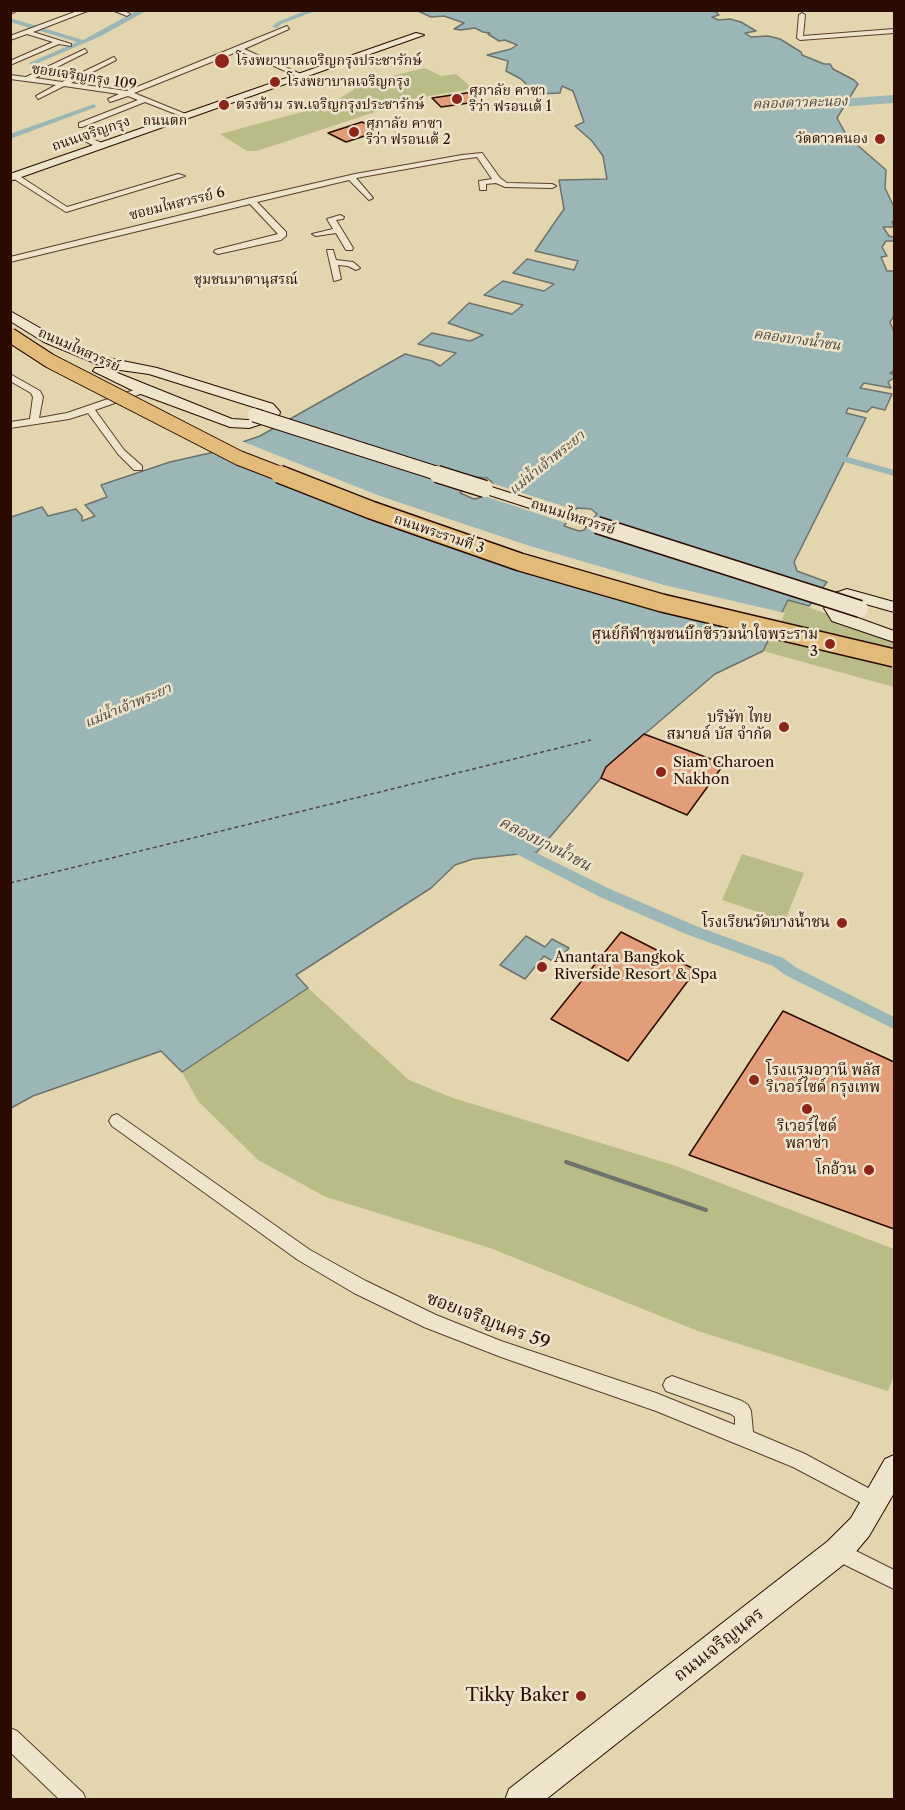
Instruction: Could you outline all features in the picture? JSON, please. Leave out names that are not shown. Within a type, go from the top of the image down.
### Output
[{"type":"main road","name":"ถนนเจริญกรุง","points":[[13,177],[418,35]]},
{"type":"main road","name":"ถนนมไหสวรรย์","points":[[10,315],[49,339],[101,366]]},
{"type":"main road","name":"ถนนพระรามที่ 3","points":[[10,324],[85,369],[250,450],[380,501],[523,549],[666,590],[894,645]]},
{"type":"main road","name":"ถนนมไหสวรรย์","points":[[10,336],[59,358],[101,366]]},
{"type":"main road","name":"ถนนพระรามที่ 3","points":[[10,336],[50,362],[239,458],[371,510],[520,562],[662,603],[894,658]]},
{"type":"main road","points":[[101,366],[152,371],[268,407],[273,412],[272,416],[262,422],[240,425],[101,366]]},
{"type":"main road","name":"ถนนมไหสวรรย์","points":[[146,385],[254,415],[894,620]]},
{"type":"main road","points":[[894,607],[847,594],[841,596],[832,608],[838,617],[894,637]]},
{"type":"main road","name":"ถนนเจริญนคร","points":[[520,1800],[838,1551],[860,1527],[894,1468]]},
{"type":"street","points":[[10,38],[87,10]]},
{"type":"street","points":[[115,10],[127,14]]},
{"type":"street","points":[[802,15],[801,38],[894,31]]},
{"type":"street","points":[[110,100],[287,28]]},
{"type":"street","points":[[28,32],[69,45]]},
{"type":"street","points":[[843,35],[849,40],[894,37]]},
{"type":"street","points":[[11,60],[48,39]]},
{"type":"street","points":[[11,60],[58,42]]},
{"type":"street","points":[[239,49],[301,76]]},
{"type":"street","points":[[26,80],[85,51]]},
{"type":"street","points":[[38,97],[114,59]]},
{"type":"street","points":[[11,60],[23,65]]},
{"type":"street","name":"ซอยเจริญกรุง 109","points":[[10,77],[127,93],[186,116]]},
{"type":"street","points":[[82,125],[144,100]]},
{"type":"street","points":[[88,139],[101,146]]},
{"type":"street","name":"ซอยมไหสวรรย์ 6","points":[[10,260],[351,177],[479,155],[497,180]]},
{"type":"street","points":[[13,177],[66,210],[181,176]]},
{"type":"street","points":[[351,177],[369,198]]},
{"type":"street","points":[[483,188],[482,183],[497,180],[512,186],[552,186]]},
{"type":"street","points":[[218,252],[278,238],[283,234],[251,200]]},
{"type":"street","points":[[340,217],[331,219],[349,248]]},
{"type":"street","points":[[316,234],[338,230]]},
{"type":"street","points":[[330,252],[337,279]]},
{"type":"street","points":[[333,262],[350,264],[356,268]]},
{"type":"street","points":[[10,377],[35,390],[38,397],[34,422]]},
{"type":"street","points":[[10,425],[69,416],[146,385]]},
{"type":"street","points":[[90,409],[121,452],[138,468]]},
{"type":"street","name":"ซอยเจริญนคร 59","points":[[117,1121],[304,1255],[360,1287],[430,1321],[492,1346],[656,1402],[799,1460],[875,1501]]},
{"type":"street","points":[[672,1385],[742,1411],[744,1438]]},
{"type":"street","points":[[838,1551],[894,1580]]},
{"type":"street","points":[[12,1741],[76,1800]]},
{"type":"green space","points":[[425,68],[441,76],[456,74],[473,89],[417,98],[257,151],[247,151],[220,134],[328,105],[361,83]]},
{"type":"green space","name":"ศูนย์กีฬาชุมชนบิ๊กซีรวมน้ำใจพระราม 3","points":[[788,600],[894,638],[894,687],[763,651]]},
{"type":"green space","points":[[742,854],[804,873],[785,921],[722,900]]},
{"type":"green space","points":[[308,988],[409,1080],[453,1098],[673,1165],[894,1249],[894,1376],[888,1391],[698,1331],[490,1248],[326,1197],[258,1160],[198,1101],[182,1072]]},
{"type":"water","name":"แม่น้ำเจ้าพระยา","points":[[706,10],[716,12],[719,15],[712,17],[718,20],[730,19],[741,22],[756,31],[745,33],[751,37],[768,36],[780,39],[801,52],[802,55],[824,64],[830,64],[833,69],[858,84],[837,118],[847,136],[886,170],[885,188],[894,207],[894,221],[892,222],[894,227],[883,227],[889,236],[894,237],[894,241],[886,241],[882,247],[887,256],[881,257],[887,271],[894,271],[894,316],[890,322],[894,332],[894,371],[890,373],[894,375],[894,378],[888,382],[891,388],[864,383],[860,388],[892,394],[885,410],[872,407],[867,412],[848,408],[846,413],[866,418],[794,562],[797,571],[827,582],[809,606],[788,600],[763,651],[715,674],[606,767],[601,778],[537,852],[473,859],[455,865],[431,888],[296,975],[308,988],[182,1072],[161,1051],[33,1096],[11,1108],[11,517],[42,507],[48,516],[76,509],[82,516],[82,521],[95,516],[85,505],[107,497],[101,485],[260,436],[405,354],[432,361],[440,366],[456,353],[418,344],[432,333],[470,341],[483,335],[448,323],[469,303],[512,314],[523,305],[484,295],[503,281],[544,291],[554,284],[513,273],[527,259],[574,270],[578,261],[535,251],[564,209],[559,180],[607,179],[603,156],[592,141],[575,126],[584,122],[573,91],[562,86],[560,93],[536,94],[521,79],[506,71],[508,61],[487,55],[511,49],[517,45],[505,40],[499,41],[488,34],[490,33],[475,28],[454,29],[464,23],[444,16],[431,17],[418,11]],"holes":[[[474,477],[487,478],[493,483],[479,498],[474,499],[460,493]],[[577,508],[591,509],[597,514],[584,530],[579,531],[564,526]]]},
{"type":"water","points":[[526,936],[545,947],[552,939],[569,948],[556,963],[544,956],[525,979],[500,965]]},
{"type":"pier","points":[[239,440],[380,496],[530,546],[664,585],[785,613],[774,635],[651,604],[213,449]]},
{"type":"pier","points":[[488,482],[579,511],[569,524],[478,494]]},
{"type":"building","name":"ศุภาลัย คาซา ริว่า ฟรอนเต้ 1","points":[[473,92],[483,101],[441,107],[432,98]]},
{"type":"building","name":"ศุภาลัย คาซา ริว่า ฟรอนเต้ 2","points":[[362,122],[380,131],[346,142],[328,133]]},
{"type":"building","name":"Siam Charoen Nakhon","points":[[644,734],[724,764],[687,815],[601,778],[606,767]]},
{"type":"building","name":"Anantara Bangkok Riverside Resort & Spa","points":[[621,932],[696,970],[628,1061],[551,1019]]},
{"type":"building","name":"ริเวอร์ไซด์ พลาซ่า","points":[[783,1011],[894,1062],[894,1229],[689,1155]]},
{"type":"waterway","points":[[83,42],[145,10]]},
{"type":"waterway","points":[[275,27],[279,23],[315,10]]},
{"type":"waterway","points":[[10,20],[83,42]]},
{"type":"waterway","points":[[31,64],[83,42]]},
{"type":"waterway","name":"คลองดาวคะนอง","points":[[813,105],[894,99]]},
{"type":"waterway","points":[[10,137],[94,106]]},
{"type":"waterway","points":[[830,455],[894,473]]},
{"type":"waterway","name":"คลองบางน้ำชน","points":[[508,844],[605,893],[691,930],[778,962],[792,972],[894,1023]]},
{"type":"waterway","points":[[566,1162],[706,1210]]},
{"type":"ferry route","points":[[10,883],[591,740]]},
{"type":"place","name":"โรงพยาบาลเจริญกรุงประชารักษ์","points":[[222,61]]},
{"type":"place","name":"โรงพยาบาลเจริญกรุง","points":[[275,82]]},
{"type":"place","name":"ศุภาลัย คาซา ริว่า ฟรอนเต้ 1","points":[[457,99]]},
{"type":"place","name":"ตรงข้าม รพ.เจริญกรุงประชารักษ์","points":[[224,105]]},
{"type":"place","name":"ศุภาลัย คาซา ริว่า ฟรอนเต้ 2","points":[[354,132]]},
{"type":"place","name":"วัดดาวคนอง","points":[[880,139]]},
{"type":"place","name":"ศูนย์กีฬาชุมชนบิ๊กซีรวมน้ำใจพระราม 3","points":[[830,644]]},
{"type":"place","name":"บริษัท ไทย สมายล์ บัส จำกัด","points":[[784,727]]},
{"type":"place","name":"Siam Charoen Nakhon","points":[[661,772]]},
{"type":"place","name":"โรงเรียนวัดบางน้ำชน","points":[[842,923]]},
{"type":"place","name":"Anantara Bangkok Riverside Resort & Spa","points":[[542,967]]},
{"type":"place","name":"โรงแรมอวานี พลัส ริเวอร์ไซด์ กรุงเทพ","points":[[754,1080]]},
{"type":"place","name":"ริเวอร์ไซด์ พลาซ่า","points":[[807,1109]]},
{"type":"place","name":"โกอ้วน","points":[[869,1170]]},
{"type":"place","name":"Tikky Baker","points":[[581,1696]]},
{"type":"district","name":"ถนนตก","points":[[165,121]]},
{"type":"district","name":"ชุมชนมาตานุสรณ์","points":[[246,280]]}]
